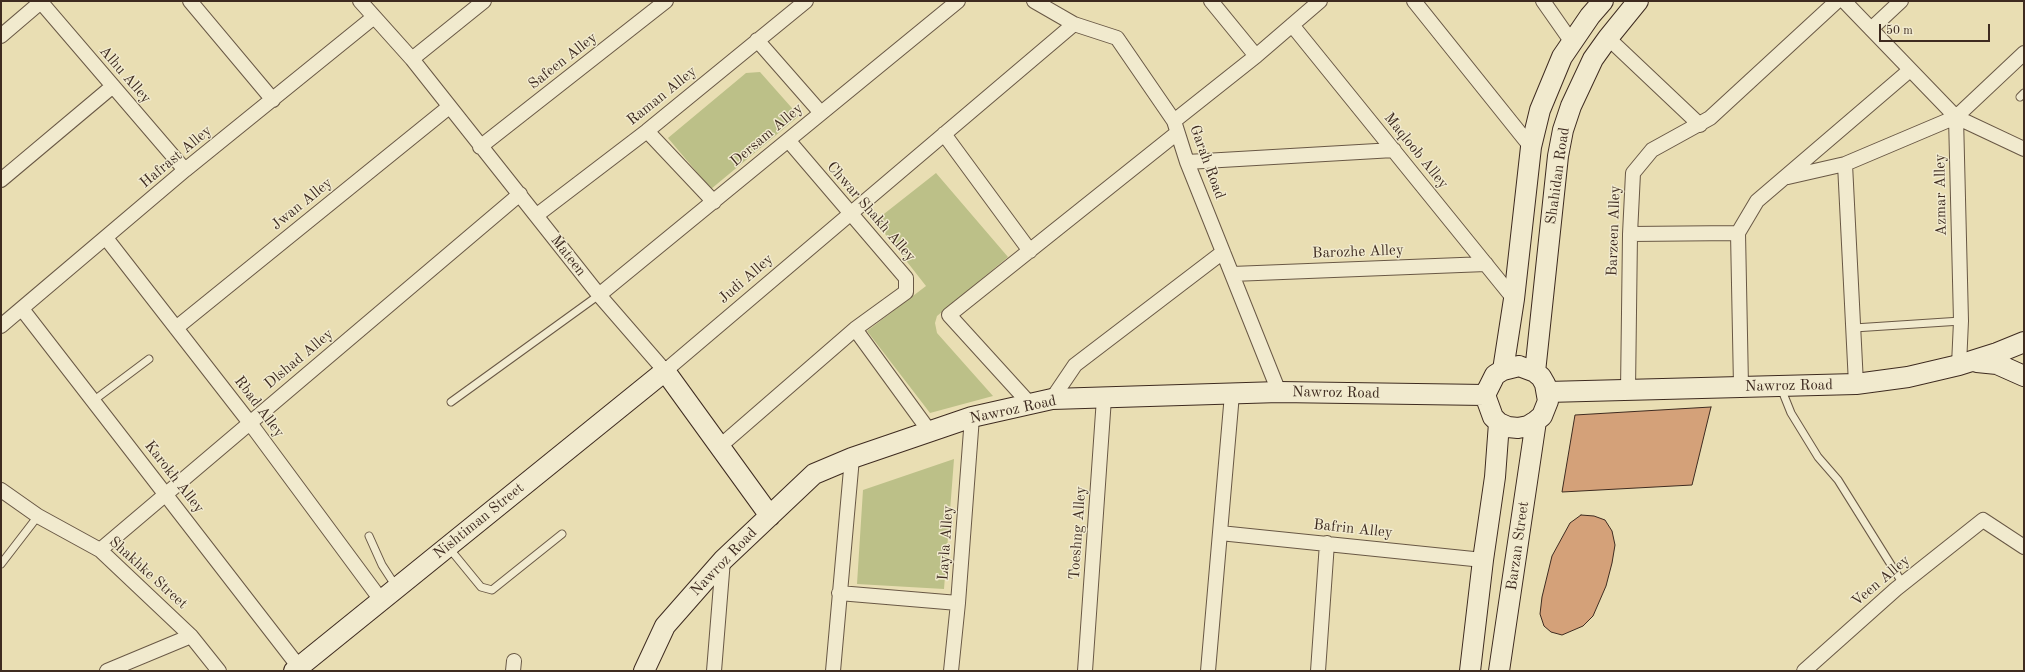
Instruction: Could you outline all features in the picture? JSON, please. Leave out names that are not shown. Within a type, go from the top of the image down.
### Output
[{"type":"street","points":[[1,36],[41,1]]},
{"type":"street","name":"Alhu Alley","points":[[41,1],[186,170]]},
{"type":"street","points":[[190,1],[273,100]]},
{"type":"street","name":"Mateen","points":[[360,1],[412,59],[480,147],[537,215],[599,295],[665,371],[770,516]]},
{"type":"street","points":[[412,59],[484,1]]},
{"type":"street","name":"Safeen Alley","points":[[480,147],[666,1]]},
{"type":"street","name":"Raman Alley","points":[[537,215],[647,130],[756,40],[806,1]]},
{"type":"street","name":"Dersam Alley","points":[[599,295],[958,1]]},
{"type":"street","name":"Garah Road","points":[[1034,1],[1074,24],[1117,38],[1176,127],[1187,162],[1279,392]]},
{"type":"street","points":[[1211,1],[1256,56]]},
{"type":"street","points":[[1030,404],[949,315],[1030,251],[1176,127],[1320,1]]},
{"type":"street","points":[[1414,1],[1531,147]]},
{"type":"street","points":[[1543,1],[1571,41]]},
{"type":"street","name":"Shahidan Road","points":[[1503,370],[1514,299],[1531,147],[1546,92],[1571,41],[1603,1]]},
{"type":"street","name":"Shahidan Road","points":[[1535,372],[1558,156],[1563,130],[1581,82],[1608,38],[1638,1]]},
{"type":"street","name":"Barzeen Alley","points":[[1628,390],[1630,234],[1633,173],[1652,150],[1700,125],[1710,118],[1837,1]]},
{"type":"street","points":[[1844,1],[1956,118],[2024,149]]},
{"type":"street","points":[[1871,29],[1901,1]]},
{"type":"street","name":"Hafrast Alley","points":[[1,326],[186,170],[374,17]]},
{"type":"street","name":"Judi Alley","points":[[665,371],[849,213],[1074,24]]},
{"type":"street","name":"Maqloob Alley","points":[[1292,25],[1514,299]]},
{"type":"street","points":[[1608,38],[1700,125]]},
{"type":"street","points":[[756,40],[821,113]]},
{"type":"street","points":[[1786,178],[1845,164],[1956,118],[2024,53]]},
{"type":"street","points":[[1741,386],[1738,233],[1757,201],[1786,178],[1910,70]]},
{"type":"street","points":[[1,180],[113,86]]},
{"type":"street","name":"Jwan Alley","points":[[176,328],[450,107]]},
{"type":"street","name":"Azmar Alley","points":[[1956,118],[1961,321],[1964,364]]},
{"type":"street","points":[[647,130],[714,202]]},
{"type":"street","points":[[944,134],[1030,251]]},
{"type":"street","name":"Chwar Shakh Alley","points":[[788,140],[906,278],[906,292],[855,330]]},
{"type":"street","points":[[1187,162],[1394,150]]},
{"type":"street","points":[[1845,164],[1856,384]]},
{"type":"street","name":"Dlshad Alley","points":[[100,550],[520,194]]},
{"type":"street","points":[[1630,234],[1738,233]]},
{"type":"street","name":"Rbad Alley","points":[[106,238],[250,423],[381,600]]},
{"type":"street","points":[[1052,399],[1075,364],[1223,252]]},
{"type":"street","name":"Barozhe Alley","points":[[1232,274],[1486,264]]},
{"type":"street","name":"Karokh Alley","points":[[22,309],[165,494],[296,669]]},
{"type":"street","points":[[719,447],[855,330],[930,432]]},
{"type":"street","name":"Nawroz Road","points":[[1547,392],[1856,384],[1908,377],[1964,364],[2024,342]]},
{"type":"street","points":[[1964,364],[1981,361],[1998,364],[2024,376]]},
{"type":"street","points":[[1519,366],[1535,372],[1545,384],[1547,392],[1546,409],[1536,421],[1528,426],[1518,428],[1508,427],[1499,423],[1488,409],[1484,395],[1490,383],[1503,370],[1519,366]]},
{"type":"street","name":"Nishtiman Street","points":[[296,669],[665,371]]},
{"type":"street","name":"Nawroz Road","points":[[644,671],[665,626],[723,560],[814,474],[852,458],[972,417],[1052,399],[1279,392],[1484,395]]},
{"type":"street","points":[[1208,671],[1232,394]]},
{"type":"street","name":"Toeshng Alley","points":[[1085,671],[1104,398]]},
{"type":"street","name":"Layla Alley","points":[[951,671],[958,604],[972,417]]},
{"type":"street","name":"Barzan Street","points":[[1499,671],[1536,421]]},
{"type":"street","points":[[1470,671],[1483,560],[1495,477],[1499,423]]},
{"type":"street","points":[[833,671],[852,458]]},
{"type":"street","name":"Shakhke Street","points":[[1,490],[38,516],[100,550],[191,636],[219,671]]},
{"type":"street","name":"Veen Alley","points":[[1804,671],[1903,584],[1983,520],[2024,547]]},
{"type":"street","name":"Bafrin Alley","points":[[1220,533],[1483,560]]},
{"type":"street","points":[[1318,671],[1327,543]]},
{"type":"street","points":[[714,671],[723,560]]},
{"type":"street","points":[[839,593],[958,604]]},
{"type":"street","points":[[107,671],[191,636]]},
{"type":"lane","points":[[451,402],[599,295]]},
{"type":"lane","points":[[1854,328],[1961,321]]},
{"type":"lane","points":[[93,401],[149,359]]},
{"type":"lane","points":[[1780,386],[1792,413],[1818,457],[1838,480],[1903,584]]},
{"type":"lane","points":[[1,564],[38,516]]},
{"type":"lane","points":[[448,546],[481,587],[492,590],[562,534]]},
{"type":"lane","points":[[369,536],[382,565],[397,588]]},
{"type":"green space","points":[[760,72],[799,116],[711,189],[668,138],[746,73]]},
{"type":"green space","points":[[936,173],[1008,257],[937,316],[935,323],[937,333],[993,396],[930,413],[867,331],[926,286],[875,221]]},
{"type":"green space","points":[[954,459],[944,589],[857,584],[863,490]]},
{"type":"building","points":[[1711,407],[1692,485],[1562,492],[1575,415]]},
{"type":"building","points":[[1581,515],[1594,516],[1605,520],[1612,531],[1615,545],[1606,586],[1593,616],[1583,626],[1562,635],[1551,632],[1544,626],[1540,614],[1542,597],[1552,556],[1570,523]]}]
